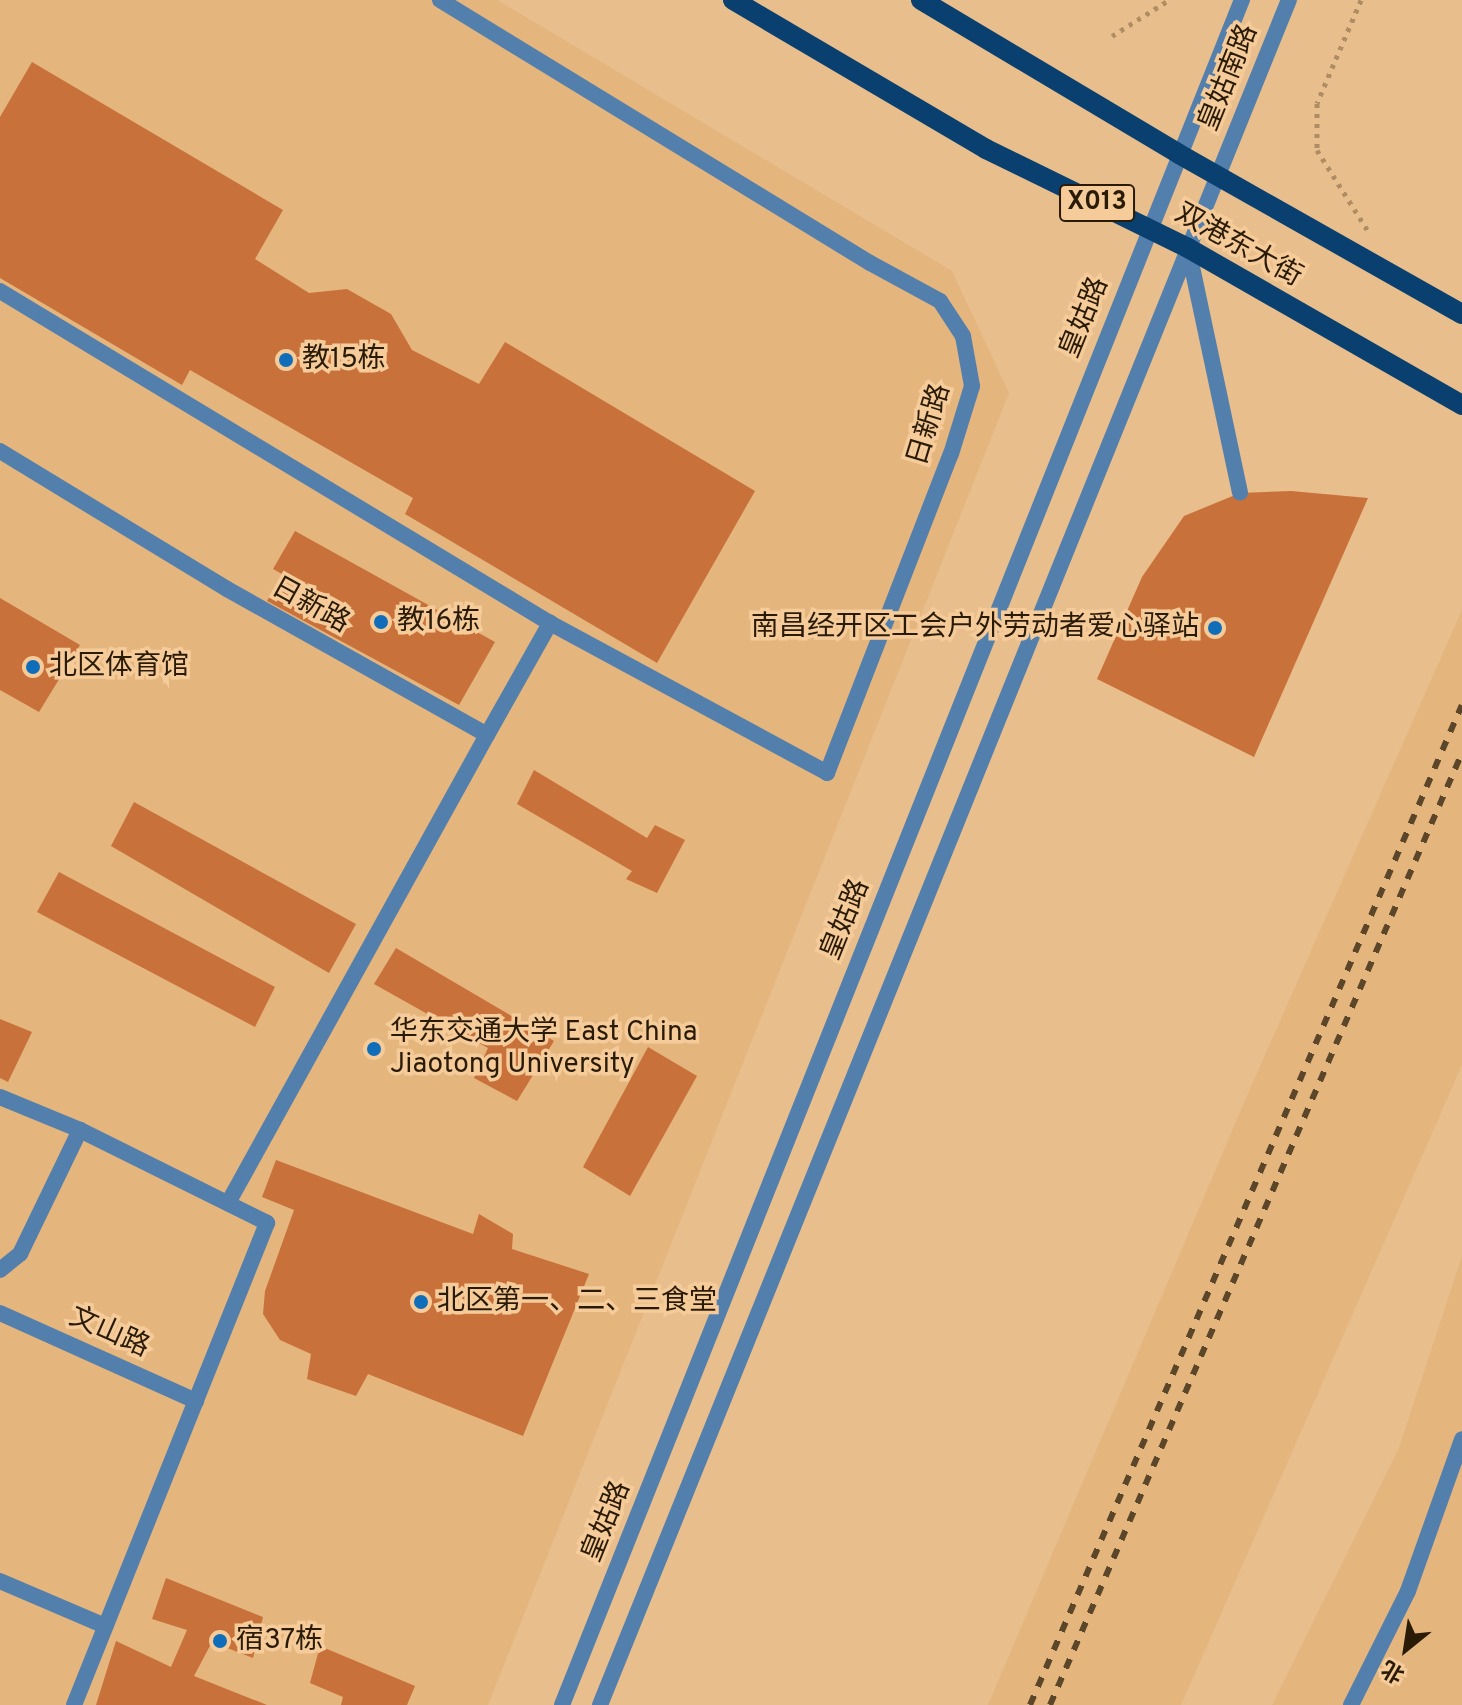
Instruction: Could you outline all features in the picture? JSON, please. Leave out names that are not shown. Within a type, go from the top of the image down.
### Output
[{"type":"main road","name":"双港东大街","points":[[733,0],[986,149],[1188,248],[1462,405]]},
{"type":"main road","name":"双港东大街","points":[[921,0],[1179,154],[1462,314]]},
{"type":"street","name":"日新路","points":[[0,291],[550,623],[827,773],[951,454],[972,386],[963,336],[940,301],[870,263],[440,0]]},
{"type":"street","name":"皇姑南路","points":[[1179,154],[1242,0]]},
{"type":"street","name":"皇姑南路","points":[[1217,175],[1289,0]]},
{"type":"street","name":"皇姑路","points":[[562,1705],[1179,154]]},
{"type":"street","points":[[600,1705],[1217,175]]},
{"type":"street","points":[[1188,248],[1240,493]]},
{"type":"street","name":"日新路","points":[[0,451],[227,589],[487,735]]},
{"type":"street","points":[[228,1203],[550,623]]},
{"type":"street","points":[[0,1097],[80,1130],[267,1223],[74,1705]]},
{"type":"street","points":[[0,1270],[20,1254],[80,1130]]},
{"type":"street","name":"文山路","points":[[0,1313],[196,1401]]},
{"type":"street","points":[[1351,1705],[1408,1591],[1462,1439]]},
{"type":"street","points":[[0,1581],[105,1626]]},
{"type":"path","points":[[1112,36],[1169,0]]},
{"type":"path","points":[[1361,0],[1317,103],[1317,150],[1372,236]]},
{"type":"shaded area","name":"华东交通大学 East China Jiaotong University","points":[[0,0],[497,0],[952,271],[1009,393],[488,1705],[0,1705]]},
{"type":"shaded area","points":[[1462,610],[1462,1065],[1181,1705],[988,1705],[1249,1091]]},
{"type":"shaded area","points":[[1462,1256],[1462,1705],[1272,1705],[1399,1448]]},
{"type":"building","name":"教15栋","points":[[32,62],[283,210],[255,259],[309,293],[347,289],[391,314],[412,350],[479,384],[505,342],[755,491],[657,663],[405,514],[413,498],[190,370],[182,385],[0,278],[0,117]]},
{"type":"building","name":"南昌经开区工会户外劳动者爱心驿站","points":[[1291,491],[1368,498],[1254,757],[1097,679],[1142,577],[1184,516],[1240,493]]},
{"type":"building","name":"教16栋","points":[[295,531],[495,642],[459,705],[267,601],[282,574],[273,569]]},
{"type":"building","name":"北区体育馆","points":[[0,598],[80,645],[39,712],[0,690]]},
{"type":"building","points":[[534,770],[647,838],[655,825],[685,840],[657,893],[626,879],[632,871],[517,804]]},
{"type":"building","points":[[134,802],[356,924],[329,973],[111,846]]},
{"type":"building","points":[[59,872],[275,987],[255,1027],[37,912]]},
{"type":"building","points":[[396,948],[554,1041],[517,1101],[474,1078],[488,1048],[374,984]]},
{"type":"building","points":[[0,1019],[32,1032],[8,1082],[0,1078]]},
{"type":"building","points":[[648,1047],[697,1076],[630,1196],[583,1167]]},
{"type":"building","name":"北区第一、二、三食堂","points":[[276,1160],[473,1234],[479,1214],[513,1234],[512,1249],[589,1274],[523,1436],[368,1374],[356,1396],[307,1379],[311,1354],[280,1340],[263,1314],[265,1291],[294,1210],[262,1197]]},
{"type":"building","name":"宿37栋","points":[[166,1578],[263,1617],[253,1658],[212,1642],[194,1676],[267,1705],[96,1705],[116,1641],[171,1667],[187,1630],[152,1619]]},
{"type":"building","name":"宿37栋","points":[[320,1646],[415,1686],[407,1705],[341,1705],[343,1697],[310,1683]]},
{"type":"railway","points":[[1030,1705],[1462,705]]},
{"type":"railway","points":[[1050,1705],[1462,753]]},
{"type":"place","name":"教15栋","points":[[286,360]]},
{"type":"place","name":"教16栋","points":[[381,622]]},
{"type":"place","name":"南昌经开区工会户外劳动者爱心驿站","points":[[1215,628]]},
{"type":"place","name":"北区体育馆","points":[[33,667]]},
{"type":"place","name":"华东交通大学 East China Jiaotong University","points":[[374,1049]]},
{"type":"place","name":"北区第一、二、三食堂","points":[[421,1302]]},
{"type":"place","name":"宿37栋","points":[[220,1641]]}]
